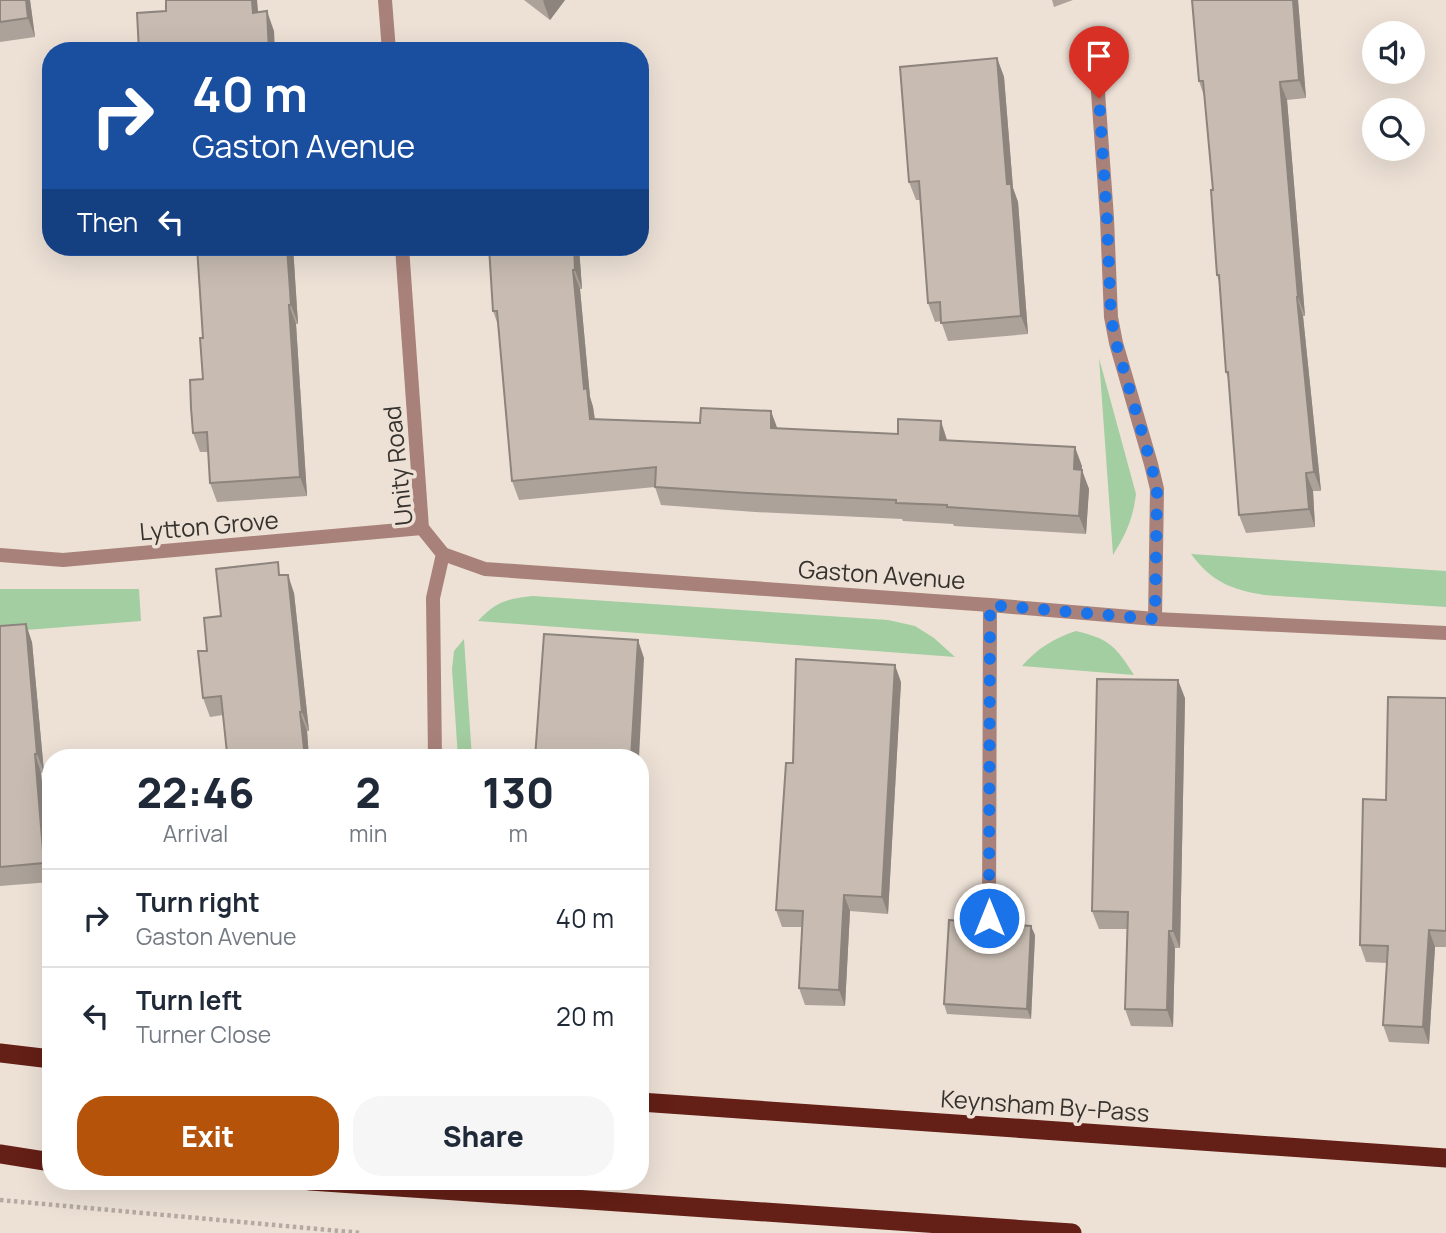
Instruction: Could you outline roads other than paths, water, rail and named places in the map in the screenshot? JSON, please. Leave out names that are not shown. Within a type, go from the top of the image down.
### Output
[{"type":"highway","points":[[0,1053],[42,1058]]},
{"type":"highway","name":"Keynsham By-Pass","points":[[649,1102],[1446,1157]]},
{"type":"highway","points":[[0,1154],[42,1161]]},
{"type":"highway","points":[[442,1190],[1072,1233]]},
{"type":"street","points":[[385,0],[388,42]]},
{"type":"street","points":[[1096,50],[1111,317],[1157,489],[1155,619]]},
{"type":"street","name":"Unity Road","points":[[403,256],[422,528],[443,554]]},
{"type":"street","name":"Lytton Grove","points":[[0,555],[63,560],[422,528]]},
{"type":"street","points":[[435,749],[433,598],[443,554]]},
{"type":"street","name":"Gaston Avenue","points":[[443,554],[485,569],[1155,619],[1446,633]]},
{"type":"street","points":[[989,918],[990,605]]}]
